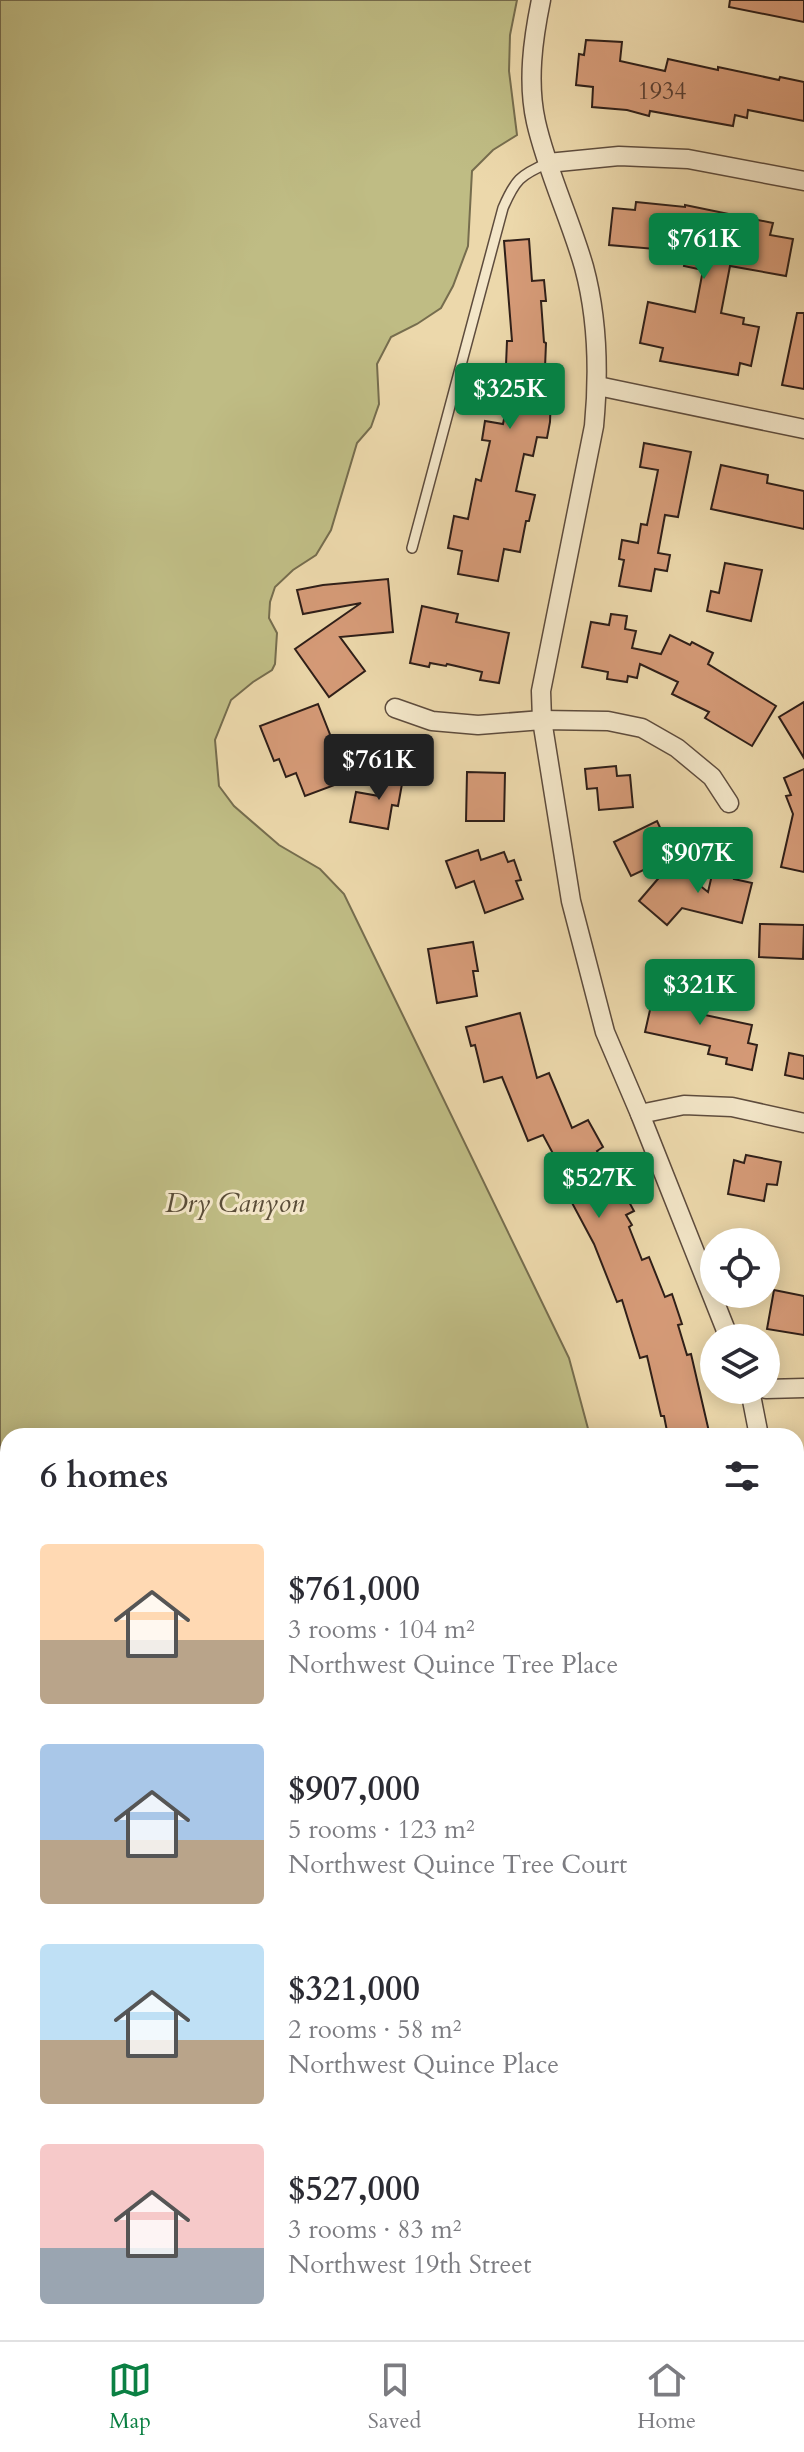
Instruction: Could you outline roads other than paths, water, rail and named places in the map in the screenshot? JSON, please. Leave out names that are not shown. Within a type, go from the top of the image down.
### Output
[{"type":"street","points":[[541,0],[531,73],[535,120],[584,269],[595,328],[598,386],[594,426],[541,691],[542,720],[571,901],[605,1032],[723,1324]]},
{"type":"street","points":[[548,163],[619,156],[688,159],[804,181]]},
{"type":"street","points":[[598,386],[804,429]]},
{"type":"street","points":[[395,708],[432,721],[478,725],[542,720],[608,721],[642,728],[677,748],[712,777],[729,803]]},
{"type":"street","points":[[640,1114],[684,1105],[732,1107],[804,1123]]},
{"type":"street","points":[[780,1389],[804,1388]]},
{"type":"street","points":[[758,1404],[759,1428]]},
{"type":"lane","points":[[412,548],[503,208],[513,184],[529,171],[548,163]]},
{"type":"park label","name":"Dry Canyon","points":[[235,1202]]}]
